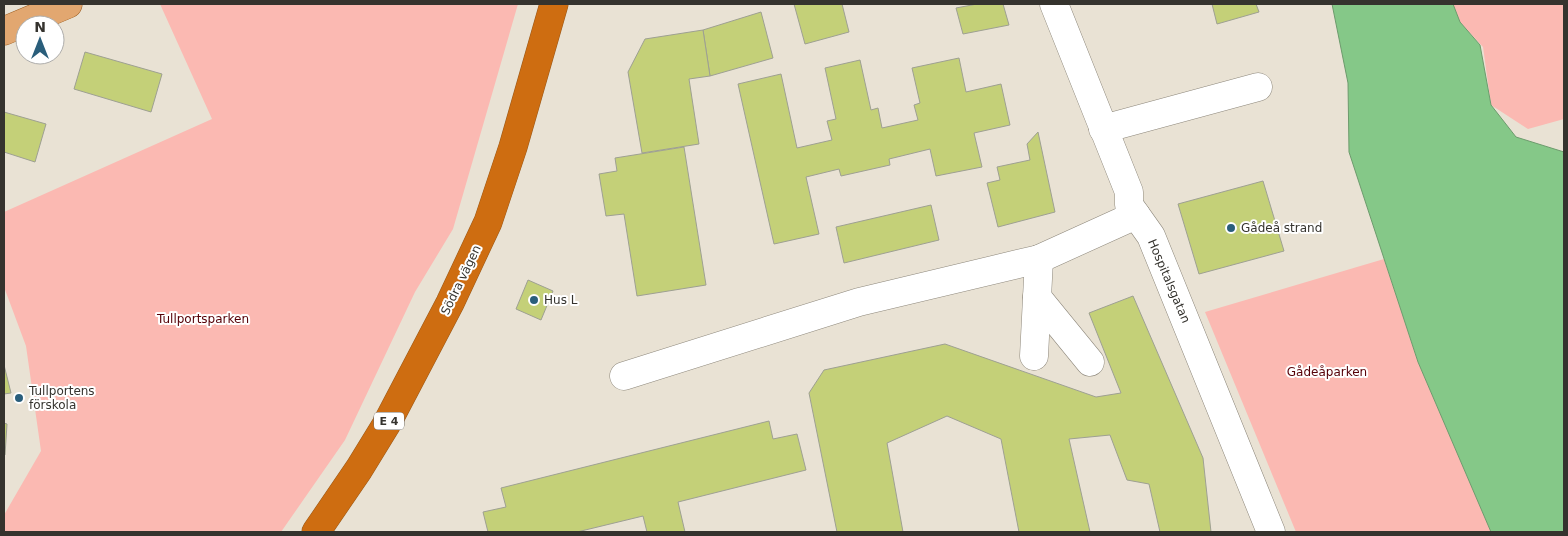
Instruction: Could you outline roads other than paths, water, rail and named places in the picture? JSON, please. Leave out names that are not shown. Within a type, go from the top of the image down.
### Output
[{"type":"highway","name":"Södra vägen","points":[[316,532],[386,425],[450,303],[488,222],[518,129],[554,4]]},
{"type":"main road","points":[[4,31],[68,4]]},
{"type":"street","name":"Hospitalsgatan","points":[[1054,4],[1129,192],[1129,206],[1151,236],[1271,532]]},
{"type":"street","points":[[1103,128],[1258,87]]},
{"type":"street","points":[[624,376],[859,302],[1039,259],[1136,215]]},
{"type":"street","points":[[1034,356],[1039,259]]},
{"type":"street","points":[[1037,297],[1090,362]]},
{"type":"place","name":"Gådeå strand","points":[[1231,228]]},
{"type":"place","name":"Hus L","points":[[534,300]]},
{"type":"place","name":"Tullportens förskola","points":[[19,398]]},
{"type":"park label","name":"Tullportsparken","points":[[203,319]]},
{"type":"park label","name":"Gådeåparken","points":[[1327,372]]}]
